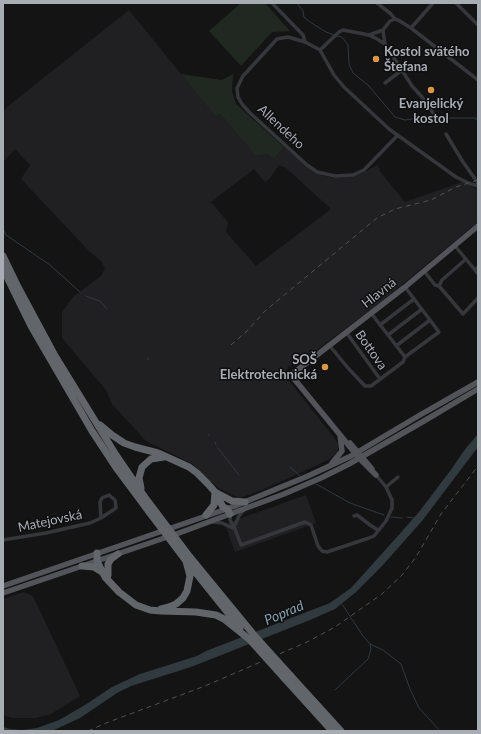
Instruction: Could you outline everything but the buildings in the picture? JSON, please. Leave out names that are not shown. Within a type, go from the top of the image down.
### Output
[{"type":"highway","points":[[3,256],[36,322],[93,419],[144,496],[190,557],[332,731]]},
{"type":"highway","points":[[3,269],[32,326],[92,431],[117,469],[186,561],[249,639],[341,731]]},
{"type":"highway","points":[[93,419],[124,443],[158,453],[183,464],[198,473],[214,492],[223,507],[229,512]]},
{"type":"highway","points":[[144,496],[139,482],[139,474],[142,467],[151,459],[169,458]]},
{"type":"highway","points":[[214,492],[245,505]]},
{"type":"highway","points":[[207,519],[214,505],[214,492]]},
{"type":"highway","points":[[223,497],[229,512]]},
{"type":"highway","points":[[97,553],[105,574],[118,592],[136,605],[150,610],[196,612],[216,615],[224,619],[249,639]]},
{"type":"highway","points":[[105,574],[108,564],[118,554]]},
{"type":"highway","points":[[82,566],[94,567],[105,574],[118,589],[128,598],[137,603],[160,609],[176,604],[183,598],[187,591],[190,584],[190,576],[186,561]]},
{"type":"main road","name":"Hlavná","points":[[340,435],[291,376],[405,287],[478,226]]},
{"type":"main road","points":[[245,505],[313,482],[349,464],[370,445],[478,382]]},
{"type":"main road","points":[[3,586],[97,553],[229,512],[328,467],[377,448],[478,389]]},
{"type":"main road","points":[[340,435],[355,444],[370,445]]},
{"type":"main road","points":[[340,435],[376,476]]},
{"type":"main road","points":[[328,467],[342,451],[340,435]]},
{"type":"main road","points":[[348,440],[358,455]]},
{"type":"main road","points":[[368,466],[370,458],[377,448]]},
{"type":"main road","points":[[349,464],[368,466]]},
{"type":"main road","points":[[3,593],[99,561],[207,519]]},
{"type":"street","name":"Allendeho","points":[[272,3],[303,35],[305,42]]},
{"type":"street","points":[[377,3],[395,19],[411,28],[478,80]]},
{"type":"street","points":[[411,28],[433,3]]},
{"type":"street","points":[[456,3],[478,25]]},
{"type":"street","points":[[369,35],[383,30],[390,21],[395,19]]},
{"type":"street","points":[[385,44],[369,35],[343,30],[320,50],[334,75],[344,87],[398,135],[456,177],[468,183],[478,183]]},
{"type":"street","points":[[383,30],[385,44],[412,86],[433,113]]},
{"type":"street","name":"Allendeho","points":[[320,50],[305,42],[288,37],[277,39],[243,76],[238,88],[238,97],[242,104],[316,172],[335,176],[353,175],[364,170],[398,135]]},
{"type":"street","points":[[385,83],[402,70]]},
{"type":"street","points":[[446,134],[462,162],[478,183]]},
{"type":"street","points":[[455,246],[477,269],[478,274]]},
{"type":"street","points":[[437,286],[466,259]]},
{"type":"street","points":[[424,271],[463,314],[478,298]]},
{"type":"street","points":[[329,345],[363,385],[369,386],[403,362],[405,357],[439,332],[405,287]]},
{"type":"street","points":[[380,324],[414,299]]},
{"type":"street","points":[[388,335],[422,309]]},
{"type":"street","points":[[371,313],[405,357]]},
{"type":"street","points":[[396,346],[430,320]]},
{"type":"street","name":"Bottova","points":[[346,332],[380,379]]},
{"type":"street","points":[[229,512],[234,518],[241,545],[305,522],[311,525],[318,546],[322,551],[327,552],[374,536],[386,521],[392,508],[392,500],[386,487],[376,476]]},
{"type":"street","points":[[386,487],[398,477]]},
{"type":"street","name":"Matejovská","points":[[3,540],[46,533],[90,523],[101,518],[116,508],[115,500],[109,496],[102,498],[100,502],[101,518]]},
{"type":"street","points":[[235,524],[245,505]]},
{"type":"street","points":[[229,512],[230,520],[236,529]]},
{"type":"street","points":[[354,516],[357,515],[370,526],[378,530]]},
{"type":"street","points":[[207,519],[236,529]]},
{"type":"shaded area","points":[[241,3],[265,3],[290,31],[272,32],[241,66],[209,31]]},
{"type":"shaded area","points":[[129,10],[216,117],[220,114],[256,156],[267,154],[274,159],[284,147],[315,173],[332,178],[351,177],[363,173],[377,165],[380,169],[379,170],[405,202],[462,182],[478,190],[478,222],[373,308],[303,360],[288,367],[285,376],[333,436],[339,445],[337,453],[328,460],[300,473],[257,492],[239,498],[218,488],[191,463],[146,441],[112,404],[106,390],[62,338],[62,312],[73,297],[101,276],[105,269],[102,262],[89,251],[21,179],[30,165],[15,149],[3,162],[3,113],[7,107]],"holes":[[[279,165],[286,168],[331,209],[256,266],[226,232],[228,222],[211,202],[254,169],[265,182],[270,178]]]},
{"type":"shaded area","points":[[181,74],[222,80],[233,74],[232,92],[236,104],[284,147],[274,159],[267,154],[256,156],[220,114],[216,117]]},
{"type":"shaded area","points":[[478,434],[478,447],[422,521],[382,566],[356,592],[335,609],[191,667],[131,686],[117,693],[80,718],[52,731],[3,731],[3,727],[22,730],[37,728],[59,720],[112,687],[140,674],[197,656],[206,651],[330,603],[351,588],[419,512]]},
{"type":"shaded area","points":[[306,495],[316,523],[235,552],[225,524]]},
{"type":"shaded area","points":[[24,592],[33,596],[80,696],[51,714],[36,718],[12,718],[3,715],[3,599]]},
{"type":"waterway","points":[[297,3],[303,11],[304,17],[326,32],[334,35]]},
{"type":"waterway","points":[[337,36],[342,37],[348,45],[349,64],[353,73],[368,85],[395,117],[405,120],[418,118],[475,118],[478,120]]},
{"type":"waterway","points":[[3,229],[6,235],[50,265],[80,292]]},
{"type":"waterway","points":[[86,296],[100,301],[107,309]]},
{"type":"waterway","points":[[218,448],[239,475]]},
{"type":"waterway","points":[[290,467],[300,476]]},
{"type":"waterway","points":[[316,484],[350,503],[384,515]]},
{"type":"waterway","points":[[391,517],[402,518]]},
{"type":"waterway","points":[[407,517],[414,518]]},
{"type":"waterway","points":[[342,604],[370,644],[383,650],[401,664],[419,708],[440,731]]},
{"type":"waterway","points":[[335,690],[368,659],[371,649],[370,644]]},
{"type":"railway","points":[[231,345],[247,331],[265,311],[377,218],[395,209],[431,200],[456,187],[478,180]]},
{"type":"railway","points":[[88,731],[205,686],[307,642],[335,627],[382,594],[402,575],[416,557],[441,514],[478,466]]},
{"type":"place","name":"Kostol svätého Štefana","points":[[376,59]]},
{"type":"place","name":"Evanjelický kostol","points":[[431,90]]},
{"type":"place","name":"SOŠ Elektrotechnická","points":[[325,367]]},
{"type":"water label","name":"Poprad","points":[[284,613]]}]
